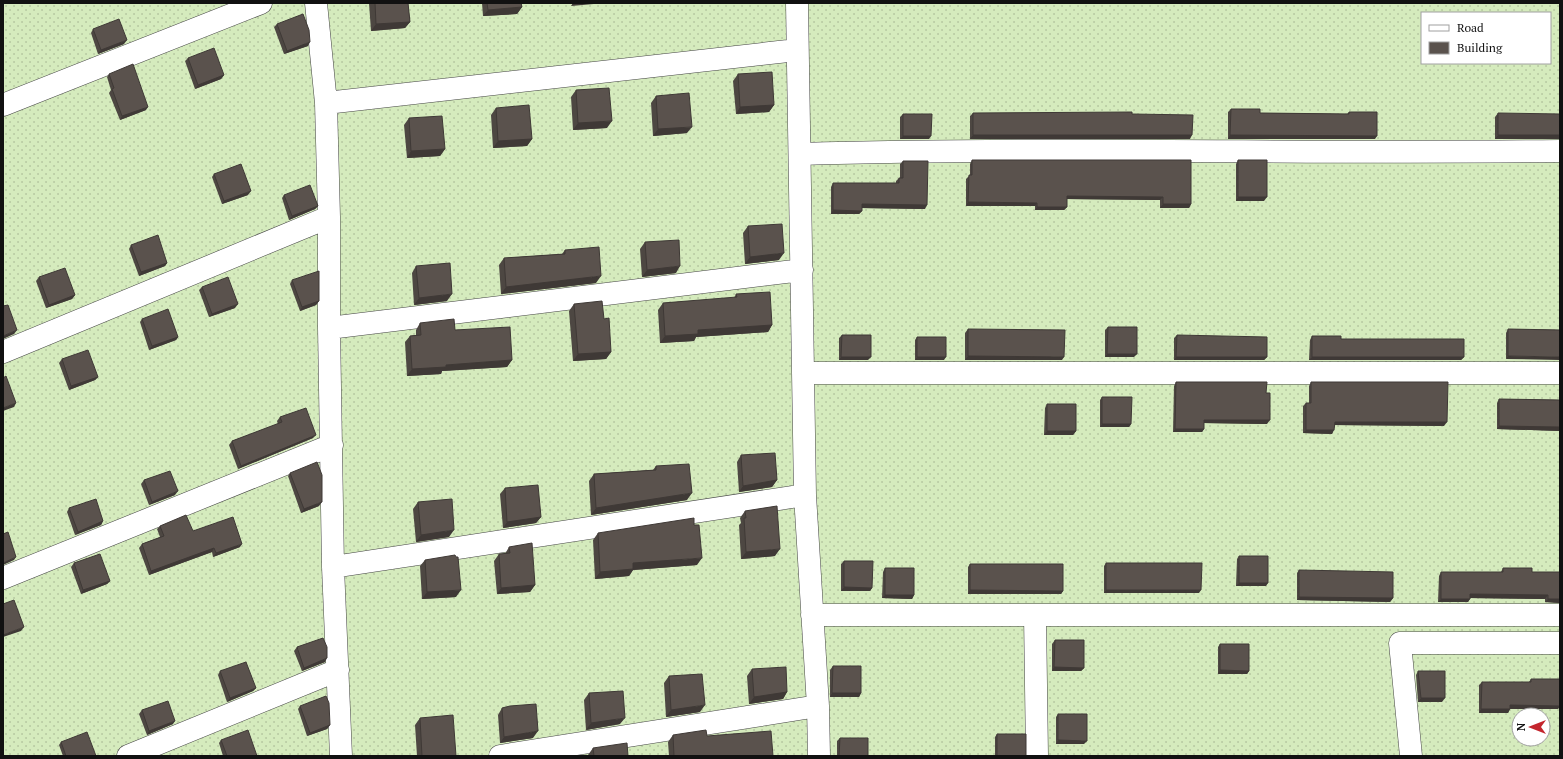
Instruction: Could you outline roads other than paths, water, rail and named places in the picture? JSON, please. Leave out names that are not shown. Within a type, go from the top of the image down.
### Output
[{"type":"lane","points":[[3,105],[261,3]]},
{"type":"lane","points":[[316,3],[326,103],[329,217],[329,328],[333,567],[342,756]]},
{"type":"lane","points":[[797,3],[805,495],[818,706],[819,756]]},
{"type":"lane","points":[[326,103],[797,50]]},
{"type":"lane","points":[[800,154],[929,151],[1560,151]]},
{"type":"lane","points":[[3,352],[329,217]]},
{"type":"lane","points":[[329,328],[802,270]]},
{"type":"lane","points":[[803,373],[1560,373]]},
{"type":"lane","points":[[3,578],[332,445]]},
{"type":"lane","points":[[333,567],[805,495]]},
{"type":"lane","points":[[812,615],[1560,615]]},
{"type":"lane","points":[[1035,615],[1037,756]]},
{"type":"lane","points":[[1411,756],[1400,644],[1560,644]]},
{"type":"lane","points":[[128,756],[338,670]]},
{"type":"lane","points":[[500,756],[818,706]]}]
